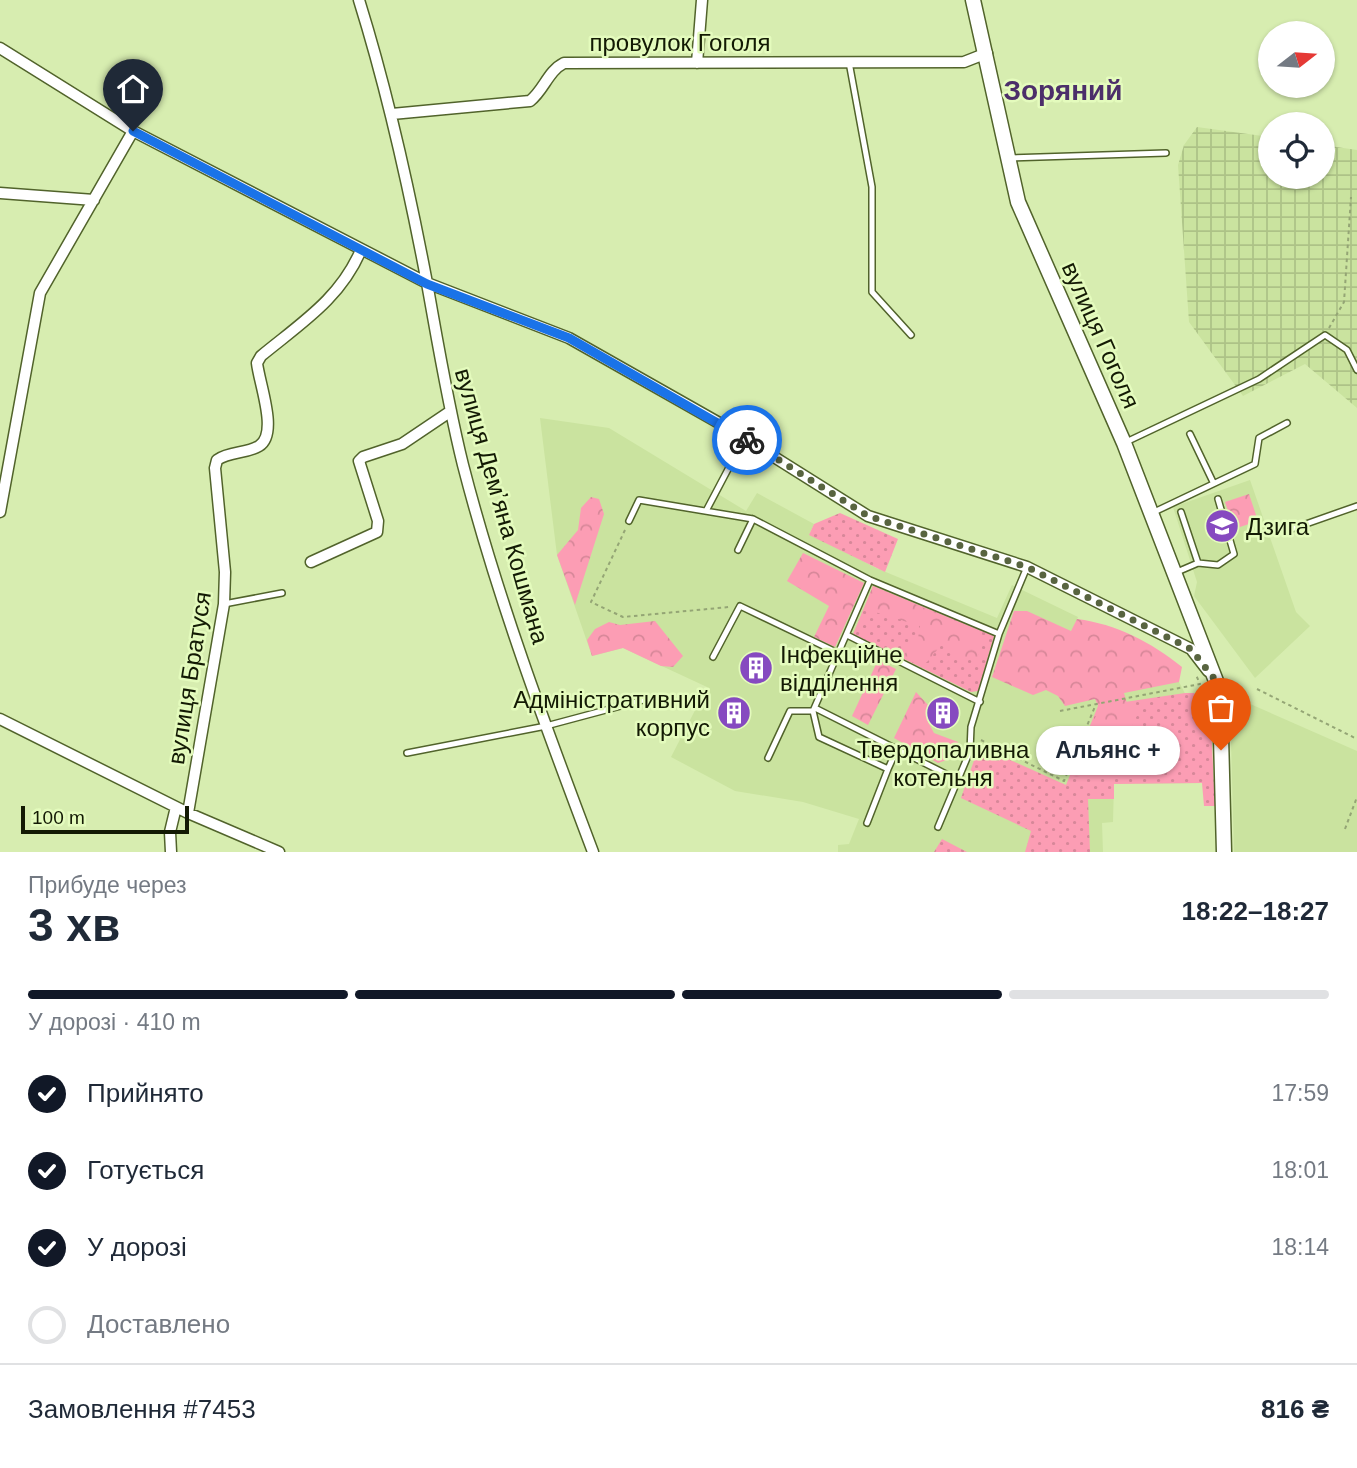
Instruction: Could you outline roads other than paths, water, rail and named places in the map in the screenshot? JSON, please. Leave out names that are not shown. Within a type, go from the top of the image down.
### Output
[{"type":"street","name":"вулиця Демʼяна Кошмана","points":[[359,0],[392,114],[464,467],[546,726],[593,852]]},
{"type":"street","points":[[697,62],[702,0]]},
{"type":"street","name":"вулиця Гоголя","points":[[973,0],[1018,202],[1124,443],[1216,681],[1220,698],[1224,852]]},
{"type":"street","points":[[0,48],[133,131],[427,284],[569,338],[744,438],[868,516],[1027,567],[1191,649],[1216,681]]},
{"type":"street","name":"провулок Гоголя","points":[[392,114],[530,101],[540,93],[554,68],[564,63],[964,62],[986,53]]},
{"type":"street","points":[[0,512],[40,293],[133,131]]},
{"type":"street","points":[[0,193],[94,200]]},
{"type":"street","name":"вулиця Братуся","points":[[188,813],[224,604],[225,572],[218,505],[217,460],[258,447],[265,440],[268,420],[257,363],[261,356],[334,295],[350,275],[361,250]]},
{"type":"street","points":[[311,562],[377,532],[378,521],[359,461],[363,457],[402,444],[451,411]]},
{"type":"street","points":[[0,719],[188,813],[279,852]]},
{"type":"street","points":[[171,852],[170,832],[176,807]]},
{"type":"lane","points":[[849,62],[872,187],[872,292],[911,335]]},
{"type":"lane","points":[[1009,158],[1167,153]]},
{"type":"lane","points":[[1124,443],[1259,379],[1325,335],[1347,350],[1357,370]]},
{"type":"lane","points":[[1151,513],[1255,464],[1259,438],[1287,423]]},
{"type":"lane","points":[[1190,434],[1213,482]]},
{"type":"lane","points":[[706,511],[744,438]]},
{"type":"lane","points":[[1174,573],[1198,563],[1218,565],[1234,554],[1218,499]]},
{"type":"lane","points":[[629,521],[639,500],[753,519],[870,580],[999,634]]},
{"type":"lane","points":[[1286,531],[1357,506]]},
{"type":"lane","points":[[1181,512],[1198,563]]},
{"type":"lane","points":[[738,550],[753,519]]},
{"type":"lane","points":[[938,827],[970,751],[970,735],[999,634],[1027,567]]},
{"type":"lane","points":[[870,580],[814,709],[819,737],[888,769]]},
{"type":"lane","points":[[224,604],[282,593]]},
{"type":"lane","points":[[713,657],[740,606],[838,653]]},
{"type":"lane","points":[[847,635],[980,702]]},
{"type":"lane","points":[[407,753],[546,726],[648,699]]},
{"type":"lane","points":[[768,758],[790,711],[814,709],[958,780]]},
{"type":"lane","points":[[867,823],[897,749]]},
{"type":"place","name":"Дзига","points":[[1222,526]]},
{"type":"place","name":"Інфекційне відділення","points":[[756,668]]},
{"type":"place","name":"Адміністративний корпус","points":[[734,713]]},
{"type":"place","name":"Твердопаливна котельня","points":[[943,713]]},
{"type":"place","name":"Альянс +","points":[[1221,750]]},
{"type":"district","name":"Зоряний","points":[[1063,90]]}]
